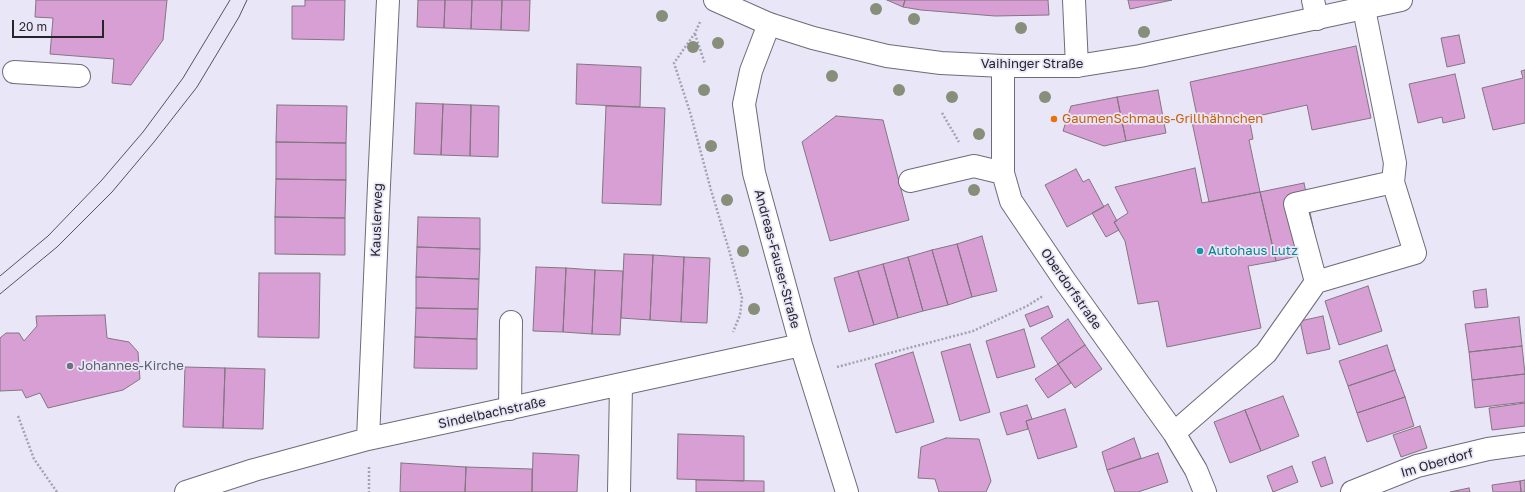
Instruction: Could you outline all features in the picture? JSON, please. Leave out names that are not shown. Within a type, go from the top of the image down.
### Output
[{"type":"street","name":"Kauslerweg","points":[[368,440],[388,0]]},
{"type":"street","name":"Vaihinger Straße","points":[[715,0],[770,24],[813,38],[886,56],[941,62],[1003,66],[1076,66],[1140,56],[1315,9],[1364,9],[1401,0]]},
{"type":"street","points":[[1074,0],[1076,66]]},
{"type":"street","points":[[1174,433],[1266,353],[1316,282],[1415,253],[1393,182],[1395,163],[1364,9]]},
{"type":"street","name":"Andreas-Fauser-Straße","points":[[770,24],[752,71],[744,104],[754,173],[801,345],[847,492]]},
{"type":"street","name":"Oberdorfstraße","points":[[1003,66],[1003,173],[1011,201],[1065,281],[1174,433],[1196,470],[1205,492]]},
{"type":"street","points":[[14,72],[79,76]]},
{"type":"street","points":[[910,181],[974,166],[1003,173]]},
{"type":"street","points":[[1316,282],[1295,204],[1393,182]]},
{"type":"street","points":[[510,409],[511,322]]},
{"type":"street","name":"Sindelbachstraße","points":[[186,492],[254,470],[368,440],[801,345]]},
{"type":"street","points":[[619,492],[621,385]]},
{"type":"street","name":"Im Oberdorf","points":[[1352,492],[1417,466],[1488,449],[1525,444]]},
{"type":"path","points":[[701,20],[695,33],[674,62],[690,112],[742,298],[740,315],[732,334],[742,358]]},
{"type":"path","points":[[695,33],[705,64]]},
{"type":"path","points":[[810,374],[973,331],[1027,306],[1065,281]]},
{"type":"path","points":[[18,416],[34,460],[57,492]]},
{"type":"building","points":[[36,0],[167,0],[163,40],[131,85],[112,83],[114,59],[50,54],[53,18],[35,17]]},
{"type":"building","points":[[305,0],[345,0],[344,40],[292,39],[292,6],[305,6]]},
{"type":"building","points":[[418,0],[445,0],[444,28],[417,27]]},
{"type":"building","points":[[445,0],[472,0],[471,29],[444,28]]},
{"type":"building","points":[[472,0],[502,0],[501,30],[471,29]]},
{"type":"building","points":[[502,0],[530,0],[529,31],[501,30]]},
{"type":"building","points":[[887,0],[905,0],[903,7]]},
{"type":"building","points":[[905,0],[1048,0],[1049,15],[995,16],[921,10],[903,7]]},
{"type":"building","points":[[1128,0],[1172,0],[1130,9]]},
{"type":"building","points":[[1459,35],[1465,63],[1447,67],[1441,38]]},
{"type":"building","points":[[1356,46],[1371,118],[1312,130],[1307,105],[1249,118],[1253,139],[1249,140],[1260,192],[1209,202],[1192,122],[1198,121],[1190,82]]},
{"type":"building","points":[[577,64],[641,67],[640,107],[576,104]]},
{"type":"building","points":[[1525,70],[1525,123],[1493,130],[1482,88],[1523,78],[1521,71]]},
{"type":"building","points":[[1455,74],[1465,118],[1443,123],[1442,117],[1418,123],[1409,84]]},
{"type":"building","points":[[1158,90],[1166,133],[1126,141],[1117,97]]},
{"type":"building","points":[[1117,97],[1126,141],[1104,146],[1063,131],[1071,106]]},
{"type":"building","points":[[416,103],[443,104],[441,155],[414,154]]},
{"type":"building","points":[[443,104],[471,105],[470,156],[441,155]]},
{"type":"building","points":[[277,105],[347,106],[346,143],[276,142]]},
{"type":"building","points":[[471,105],[499,106],[498,157],[470,156]]},
{"type":"building","points":[[606,106],[665,108],[661,205],[602,203]]},
{"type":"building","points":[[836,116],[883,120],[909,220],[830,241],[802,142]]},
{"type":"building","points":[[276,142],[346,143],[346,180],[276,179]]},
{"type":"building","name":"Autohaus Lutz","points":[[1195,168],[1202,203],[1260,192],[1276,261],[1248,266],[1261,328],[1167,347],[1158,301],[1138,304],[1125,241],[1114,222],[1128,213],[1115,187]]},
{"type":"building","points":[[1076,169],[1083,182],[1089,179],[1104,207],[1067,227],[1045,185]]},
{"type":"building","points":[[276,179],[346,180],[345,218],[275,217]]},
{"type":"building","points":[[1304,183],[1318,251],[1276,261],[1260,192]]},
{"type":"building","points":[[1108,204],[1117,221],[1114,222],[1119,230],[1106,237],[1092,213]]},
{"type":"building","points":[[275,217],[345,218],[345,255],[275,254]]},
{"type":"building","points":[[418,217],[480,218],[480,249],[417,247]]},
{"type":"building","points":[[982,236],[997,291],[972,297],[957,244]]},
{"type":"building","points":[[957,244],[972,297],[948,305],[932,250]]},
{"type":"building","points":[[417,247],[480,249],[479,279],[416,277]]},
{"type":"building","points":[[932,250],[948,305],[923,311],[908,257]]},
{"type":"building","points":[[624,254],[653,255],[650,320],[621,318]]},
{"type":"building","points":[[653,255],[684,257],[681,322],[650,320]]},
{"type":"building","points":[[684,257],[710,258],[707,323],[681,322]]},
{"type":"building","points":[[908,257],[923,311],[898,318],[883,264]]},
{"type":"building","points":[[883,264],[898,318],[874,325],[858,271]]},
{"type":"building","points":[[536,267],[566,268],[563,332],[533,331]]},
{"type":"building","points":[[566,268],[595,270],[592,334],[563,332]]},
{"type":"building","points":[[595,270],[623,271],[620,335],[592,334]]},
{"type":"building","points":[[858,271],[874,325],[849,332],[834,278]]},
{"type":"building","points":[[259,273],[320,273],[319,338],[258,337]]},
{"type":"building","points":[[416,277],[479,279],[478,309],[416,308]]},
{"type":"building","points":[[1368,286],[1382,331],[1339,345],[1325,301]]},
{"type":"building","points":[[1486,289],[1488,307],[1475,308],[1473,291]]},
{"type":"building","points":[[1048,306],[1053,317],[1030,327],[1025,315]]},
{"type":"building","points":[[416,308],[478,309],[477,339],[415,337]]},
{"type":"building","name":"Johannes-Kirche","points":[[105,315],[107,338],[129,342],[138,352],[140,379],[123,390],[48,408],[40,393],[26,398],[22,390],[0,391],[0,338],[6,333],[19,333],[24,341],[37,326],[36,316]]},
{"type":"building","points":[[1323,316],[1330,349],[1307,354],[1300,321]]},
{"type":"building","points":[[1519,317],[1522,346],[1469,352],[1465,324]]},
{"type":"building","points":[[1068,319],[1085,345],[1058,364],[1041,338]]},
{"type":"building","points":[[1024,329],[1035,367],[997,378],[986,341]]},
{"type":"building","points":[[415,337],[477,339],[477,369],[414,368]]},
{"type":"building","points":[[970,344],[990,412],[960,421],[941,352]]},
{"type":"building","points":[[1085,345],[1102,369],[1075,388],[1058,364]]},
{"type":"building","points":[[1387,345],[1395,370],[1348,386],[1339,361]]},
{"type":"building","points":[[1522,346],[1525,374],[1472,380],[1469,352]]},
{"type":"building","points":[[913,352],[934,422],[896,433],[875,364]]},
{"type":"building","points":[[1058,364],[1071,383],[1048,398],[1035,379]]},
{"type":"building","points":[[185,367],[225,368],[223,428],[183,427]]},
{"type":"building","points":[[225,368],[265,369],[263,429],[223,428]]},
{"type":"building","points":[[1395,370],[1405,397],[1357,413],[1348,386]]},
{"type":"building","points":[[1525,374],[1525,402],[1475,408],[1472,380]]},
{"type":"building","points":[[1283,396],[1299,436],[1261,451],[1245,410]]},
{"type":"building","points":[[1405,397],[1414,426],[1367,442],[1357,413]]},
{"type":"building","points":[[1525,403],[1525,426],[1492,430],[1489,408]]},
{"type":"building","points":[[1027,405],[1032,419],[1026,421],[1028,429],[1007,435],[1000,413]]},
{"type":"building","points":[[1065,409],[1077,447],[1038,459],[1026,421]]},
{"type":"building","points":[[1245,410],[1261,451],[1230,463],[1214,422]]},
{"type":"building","points":[[1420,426],[1427,448],[1401,457],[1393,435]]},
{"type":"building","points":[[678,434],[744,436],[744,481],[677,479]]},
{"type":"building","points":[[946,438],[979,439],[991,481],[986,492],[939,492],[935,479],[918,478],[921,447]]},
{"type":"building","points":[[1134,438],[1141,458],[1107,470],[1102,452]]},
{"type":"building","points":[[533,453],[579,455],[577,492],[532,492]]},
{"type":"building","points":[[1158,453],[1168,482],[1138,492],[1115,492],[1107,470]]},
{"type":"building","points":[[1325,457],[1333,483],[1321,487],[1312,462]]},
{"type":"building","points":[[401,463],[466,467],[465,492],[400,492]]},
{"type":"building","points":[[1292,466],[1298,482],[1273,492],[1267,476]]},
{"type":"building","points":[[466,467],[532,469],[532,492],[465,492]]},
{"type":"building","points":[[696,480],[764,481],[764,492],[696,492]]},
{"type":"building","points":[[1525,480],[1525,492],[1521,492],[1520,481]]},
{"type":"building","points":[[1520,481],[1521,492],[1493,492],[1492,485]]},
{"type":"building","points":[[1469,488],[1470,492],[1450,492]]},
{"type":"tram line","points":[[0,276],[48,236],[101,181],[143,132],[183,78],[230,0]]},
{"type":"tram line","points":[[0,294],[57,247],[112,192],[197,87],[239,17],[247,0]]},
{"type":"place","name":"GaumenSchmaus-Grillhähnchen","points":[[1054,119]]},
{"type":"place","name":"Autohaus Lutz","points":[[1200,251]]},
{"type":"place","name":"Johannes-Kirche","points":[[70,366]]}]
